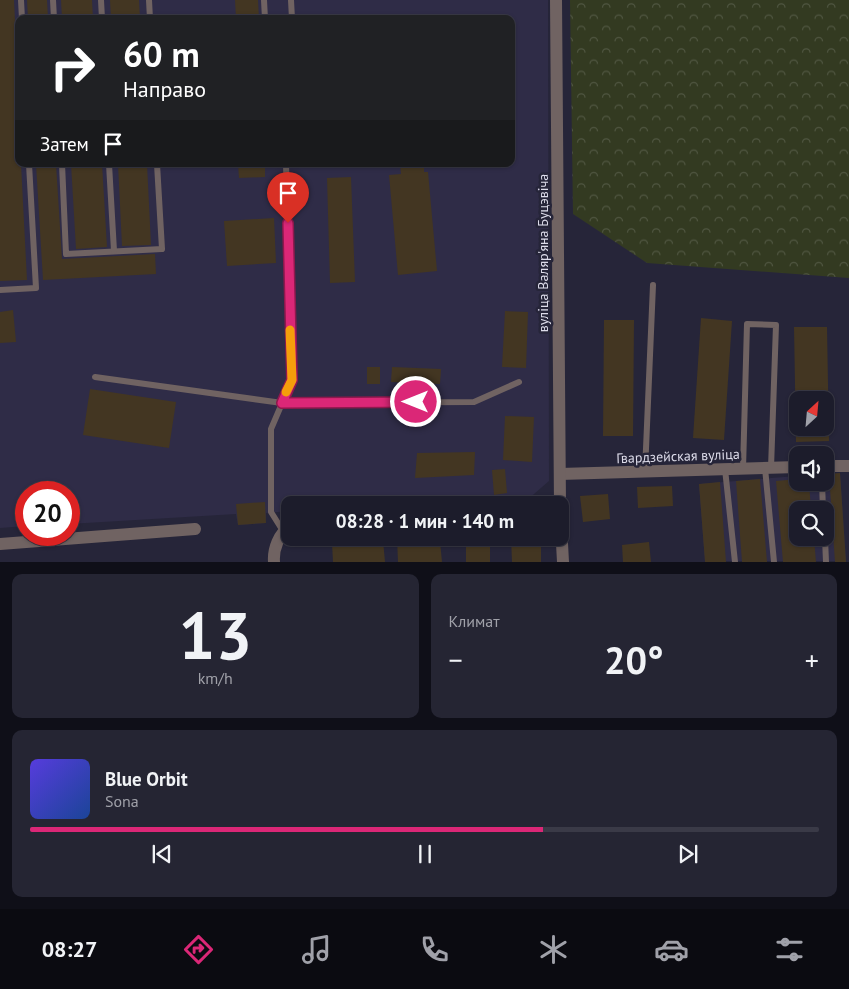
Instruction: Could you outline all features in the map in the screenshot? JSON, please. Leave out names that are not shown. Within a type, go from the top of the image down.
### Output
[{"type":"street","name":"вуліца Валяр'яна Буцэвіча","points":[[556,0],[560,496]]},
{"type":"street","points":[[834,466],[849,466]]},
{"type":"street","name":"Гвардзейская вуліца","points":[[560,474],[789,467]]},
{"type":"street","points":[[0,544],[194,529]]},
{"type":"street","points":[[274,562],[273,556],[281,537]]},
{"type":"street","name":"вуліца Валяр'яна Буцэвіча","points":[[563,546],[564,562]]},
{"type":"lane","points":[[21,0],[22,15]]},
{"type":"lane","points":[[53,0],[54,15]]},
{"type":"lane","points":[[101,0],[102,15]]},
{"type":"lane","points":[[149,0],[150,15]]},
{"type":"lane","points":[[264,0],[265,15]]},
{"type":"lane","points":[[291,0],[292,15]]},
{"type":"lane","points":[[0,290],[36,288],[30,167]]},
{"type":"lane","points":[[62,167],[66,254],[162,249],[158,167]]},
{"type":"lane","points":[[109,167],[114,251]]},
{"type":"lane","points":[[281,523],[271,512],[270,429],[292,380],[286,167]]},
{"type":"lane","points":[[645,472],[653,285]]},
{"type":"lane","points":[[743,469],[747,324],[776,325],[768,468],[774,562]]},
{"type":"lane","points":[[95,377],[282,403],[474,402],[519,382]]},
{"type":"lane","points":[[726,469],[735,562]]},
{"type":"lane","points":[[825,546],[826,562]]},
{"type":"shaded area","points":[[0,0],[548,0],[549,481],[532,496],[281,496],[281,512],[266,513],[266,523],[238,525],[236,514],[80,523],[80,481],[15,481],[15,527],[0,528]]},
{"type":"shaded area","points":[[834,473],[840,473],[846,561],[705,561],[699,484],[789,477],[789,491],[834,491]]},
{"type":"green space","points":[[570,0],[849,0],[849,278],[647,263],[573,214]]},
{"type":"building","points":[[0,0],[14,0],[15,167],[21,167],[27,280],[0,281]]},
{"type":"building","points":[[27,0],[47,0],[48,15],[28,15]]},
{"type":"building","points":[[61,0],[92,0],[93,15],[62,15]]},
{"type":"building","points":[[110,0],[139,0],[140,15],[111,15]]},
{"type":"building","points":[[235,0],[258,0],[259,15],[236,15]]},
{"type":"building","points":[[36,167],[56,167],[62,259],[155,254],[156,274],[43,280]]},
{"type":"building","points":[[71,167],[102,167],[107,247],[76,249]]},
{"type":"building","points":[[118,167],[147,167],[151,245],[122,246]]},
{"type":"building","points":[[238,167],[265,167],[265,177],[239,178]]},
{"type":"building","points":[[400,167],[424,167],[424,172],[428,172],[437,271],[398,275],[389,175],[401,174]]},
{"type":"building","points":[[351,177],[355,282],[330,283],[327,178]]},
{"type":"building","points":[[274,218],[276,263],[227,266],[224,221]]},
{"type":"building","points":[[13,310],[16,342],[0,343],[0,312]]},
{"type":"building","points":[[505,311],[528,312],[526,368],[502,367]]},
{"type":"building","points":[[701,318],[732,321],[724,440],[693,438]]},
{"type":"building","points":[[604,320],[634,320],[633,436],[603,436]]},
{"type":"building","points":[[794,327],[827,327],[828,391],[795,391]]},
{"type":"building","points":[[367,367],[380,367],[380,384],[367,384]]},
{"type":"building","points":[[392,367],[441,369],[440,384],[391,382]]},
{"type":"building","points":[[90,389],[176,402],[169,448],[83,435]]},
{"type":"building","points":[[505,416],[534,417],[532,462],[503,460]]},
{"type":"building","points":[[796,436],[829,436],[829,441],[796,442]]},
{"type":"building","points":[[475,452],[474,475],[415,478],[417,453]]},
{"type":"building","points":[[505,469],[507,493],[494,495],[492,470]]},
{"type":"building","points":[[840,473],[846,562],[835,562],[834,501],[831,501],[830,491],[834,491],[834,474]]},
{"type":"building","points":[[760,479],[767,562],[742,562],[736,481]]},
{"type":"building","points":[[789,480],[789,491],[810,491],[810,501],[789,501],[789,546],[815,546],[816,562],[783,562],[776,481]]},
{"type":"building","points":[[720,482],[726,562],[705,562],[699,484]]},
{"type":"building","points":[[672,486],[673,506],[638,508],[637,487]]},
{"type":"building","points":[[608,494],[610,519],[583,522],[580,496]]},
{"type":"building","points":[[265,502],[266,523],[238,525],[236,504]]},
{"type":"building","points":[[649,542],[651,562],[623,562],[622,545]]},
{"type":"building","points":[[332,546],[384,546],[385,562],[333,562]]},
{"type":"building","points":[[397,546],[440,546],[442,562],[398,562]]},
{"type":"building","points":[[466,546],[490,546],[490,562],[466,562]]},
{"type":"building","points":[[511,546],[541,546],[541,562],[512,562]]},
{"type":"slow traffic","points":[[286,392],[292,380],[290,330]]},
{"type":"route","points":[[288,223],[292,380],[282,403],[416,402]]}]
